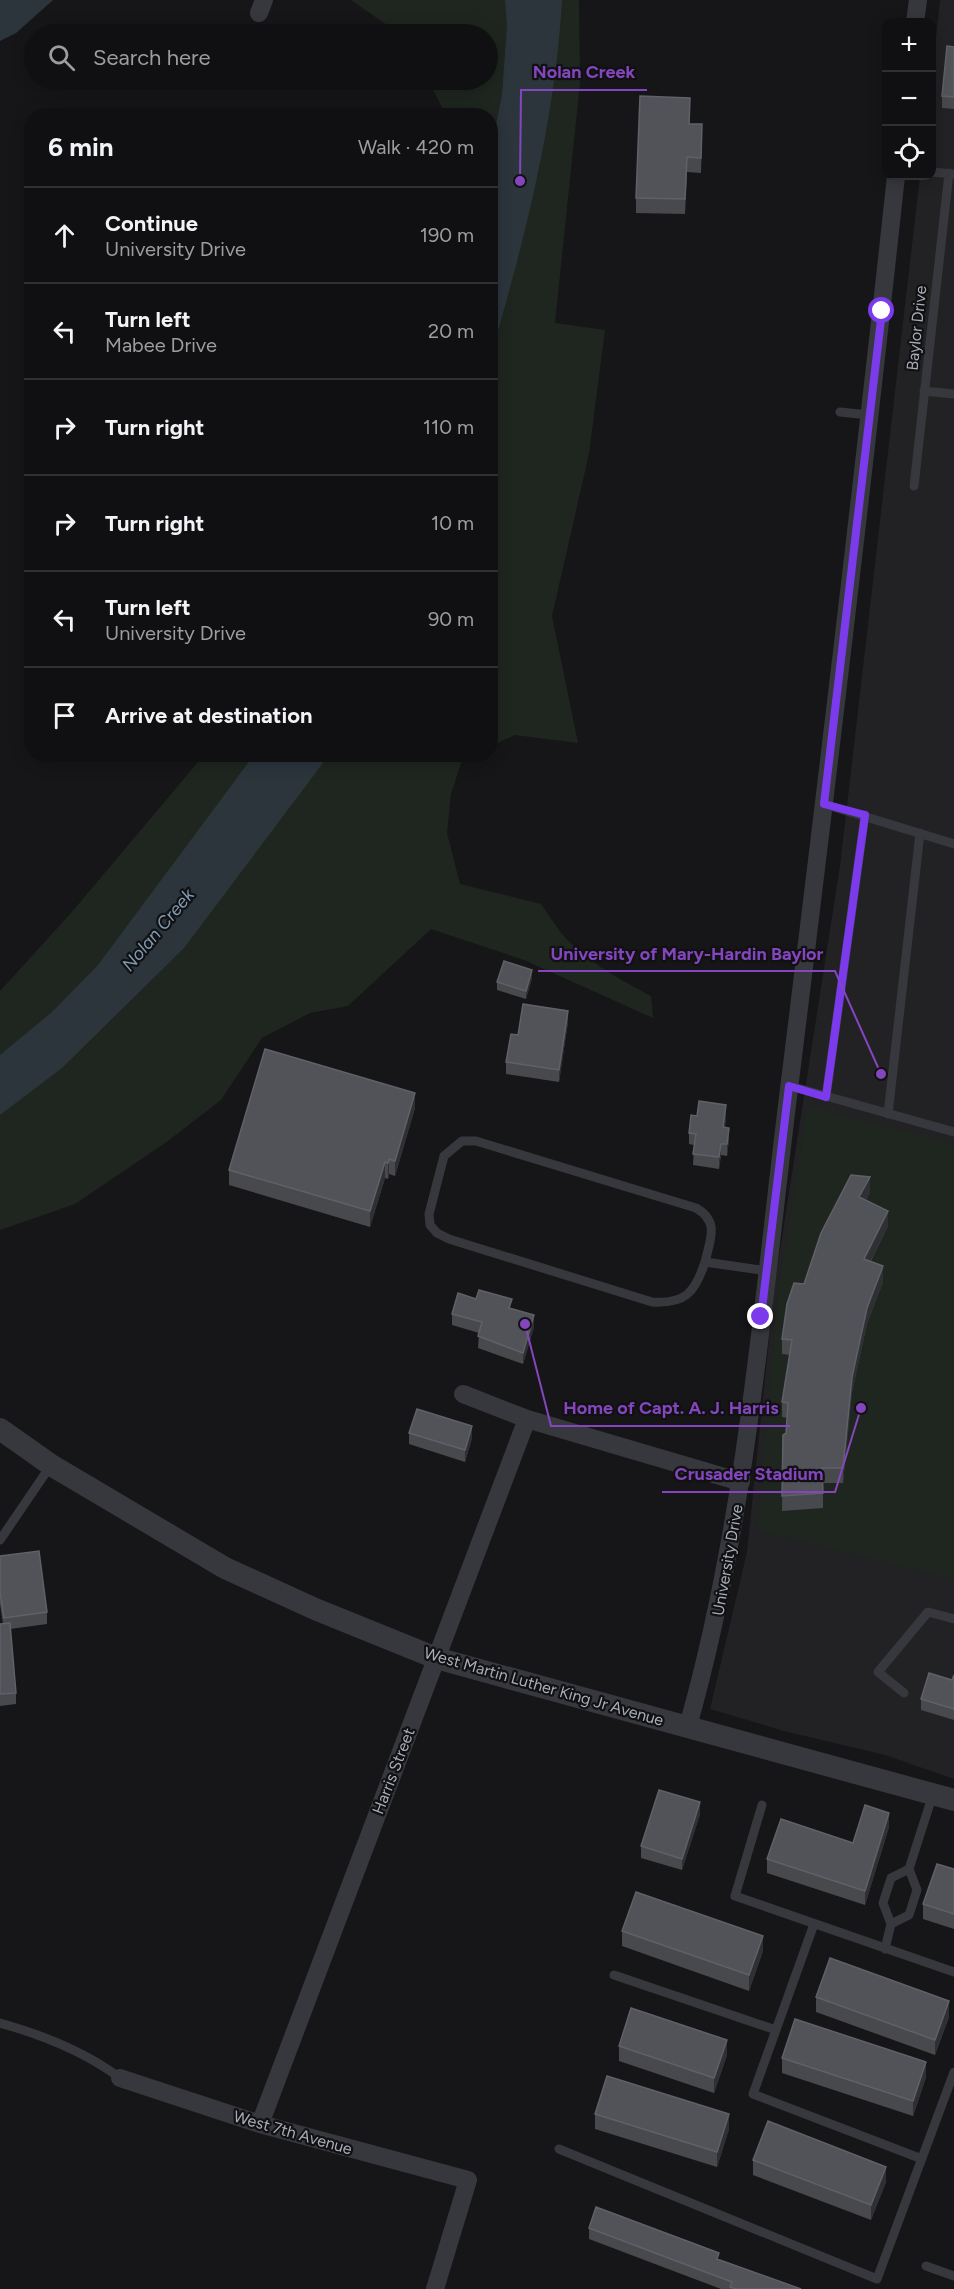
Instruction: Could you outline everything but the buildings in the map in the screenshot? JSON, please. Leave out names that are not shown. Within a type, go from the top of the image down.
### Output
[{"type":"street","points":[[916,18],[918,0]]},
{"type":"street","name":"University Drive","points":[[688,1726],[719,1610],[741,1482],[824,804],[896,180]]},
{"type":"street","points":[[463,1394],[527,1419],[741,1482]]},
{"type":"street","name":"Harris Street","points":[[260,2124],[527,1419]]},
{"type":"street","name":"West Martin Luther King Jr Avenue","points":[[0,1429],[51,1465],[225,1568],[315,1609],[436,1658],[943,1797]]},
{"type":"street","name":"West 7th Avenue","points":[[120,2078],[260,2124],[468,2180],[435,2289]]},
{"type":"lane","points":[[936,172],[951,173]]},
{"type":"lane","name":"Baylor Drive","points":[[914,486],[951,173]]},
{"type":"lane","points":[[924,391],[954,394]]},
{"type":"lane","points":[[840,412],[869,415]]},
{"type":"lane","points":[[824,804],[954,844]]},
{"type":"lane","points":[[826,1097],[865,815]]},
{"type":"lane","points":[[888,1114],[920,833]]},
{"type":"lane","points":[[789,1086],[954,1132]]},
{"type":"lane","points":[[462,1141],[476,1141],[696,1208],[707,1215],[712,1222],[705,1263],[698,1285],[685,1296],[671,1303],[652,1302],[449,1239],[437,1233],[430,1225],[429,1214],[444,1156],[462,1141]]},
{"type":"lane","points":[[705,1263],[767,1271]]},
{"type":"lane","points":[[0,1540],[51,1465]]},
{"type":"lane","points":[[904,1694],[878,1672],[928,1612],[954,1619]]},
{"type":"lane","points":[[885,1949],[891,1924],[883,1903],[891,1878],[909,1869],[943,1797]]},
{"type":"lane","points":[[762,1805],[735,1896],[954,1972]]},
{"type":"lane","points":[[891,1924],[909,1915],[916,1890],[909,1869]]},
{"type":"lane","points":[[814,1924],[753,2094],[922,2159]]},
{"type":"lane","points":[[614,1975],[776,2030]]},
{"type":"lane","points":[[0,2023],[38,2034],[100,2063],[120,2078]]},
{"type":"lane","points":[[559,2149],[877,2279],[954,2072]]},
{"type":"lane","points":[[926,2266],[954,2276]]},
{"type":"shaded area","points":[[351,0],[579,0],[580,83],[555,323],[605,330],[589,454],[552,616],[578,743],[515,735],[498,743],[498,108],[442,108],[433,90],[498,90],[498,24],[386,24]]},
{"type":"shaded area","points":[[940,0],[954,0],[954,1779],[885,1755],[784,1731],[710,1709],[747,1552],[775,1282],[840,866],[920,180],[936,180],[936,38]]},
{"type":"shaded area","points":[[198,762],[461,762],[451,794],[447,833],[460,884],[541,904],[563,935],[582,954],[651,996],[653,1018],[524,960],[431,929],[348,1006],[310,1013],[262,1038],[221,1100],[168,1141],[75,1204],[0,1230],[0,991],[71,913]]},
{"type":"shaded area","points":[[808,1106],[954,1144],[954,1579],[757,1530],[779,1286]]},
{"type":"water","points":[[0,0],[53,0],[16,33],[0,41]]},
{"type":"water","points":[[505,0],[562,0],[553,90],[537,179],[498,329],[498,115],[502,95],[507,26]]},
{"type":"water","points":[[249,762],[324,762],[184,948],[62,1068],[0,1115],[0,1055],[52,1012],[98,965]]},
{"type":"place","name":"Nolan Creek","points":[[520,181]]},
{"type":"place","name":"University of Mary-Hardin Baylor","points":[[881,1074]]},
{"type":"place","name":"Home of Capt. A. J. Harris","points":[[525,1324]]},
{"type":"place","name":"Crusader Stadium","points":[[861,1408]]},
{"type":"route","points":[[761,1317],[789,1086],[826,1097],[865,815],[824,804],[882,311]]}]
